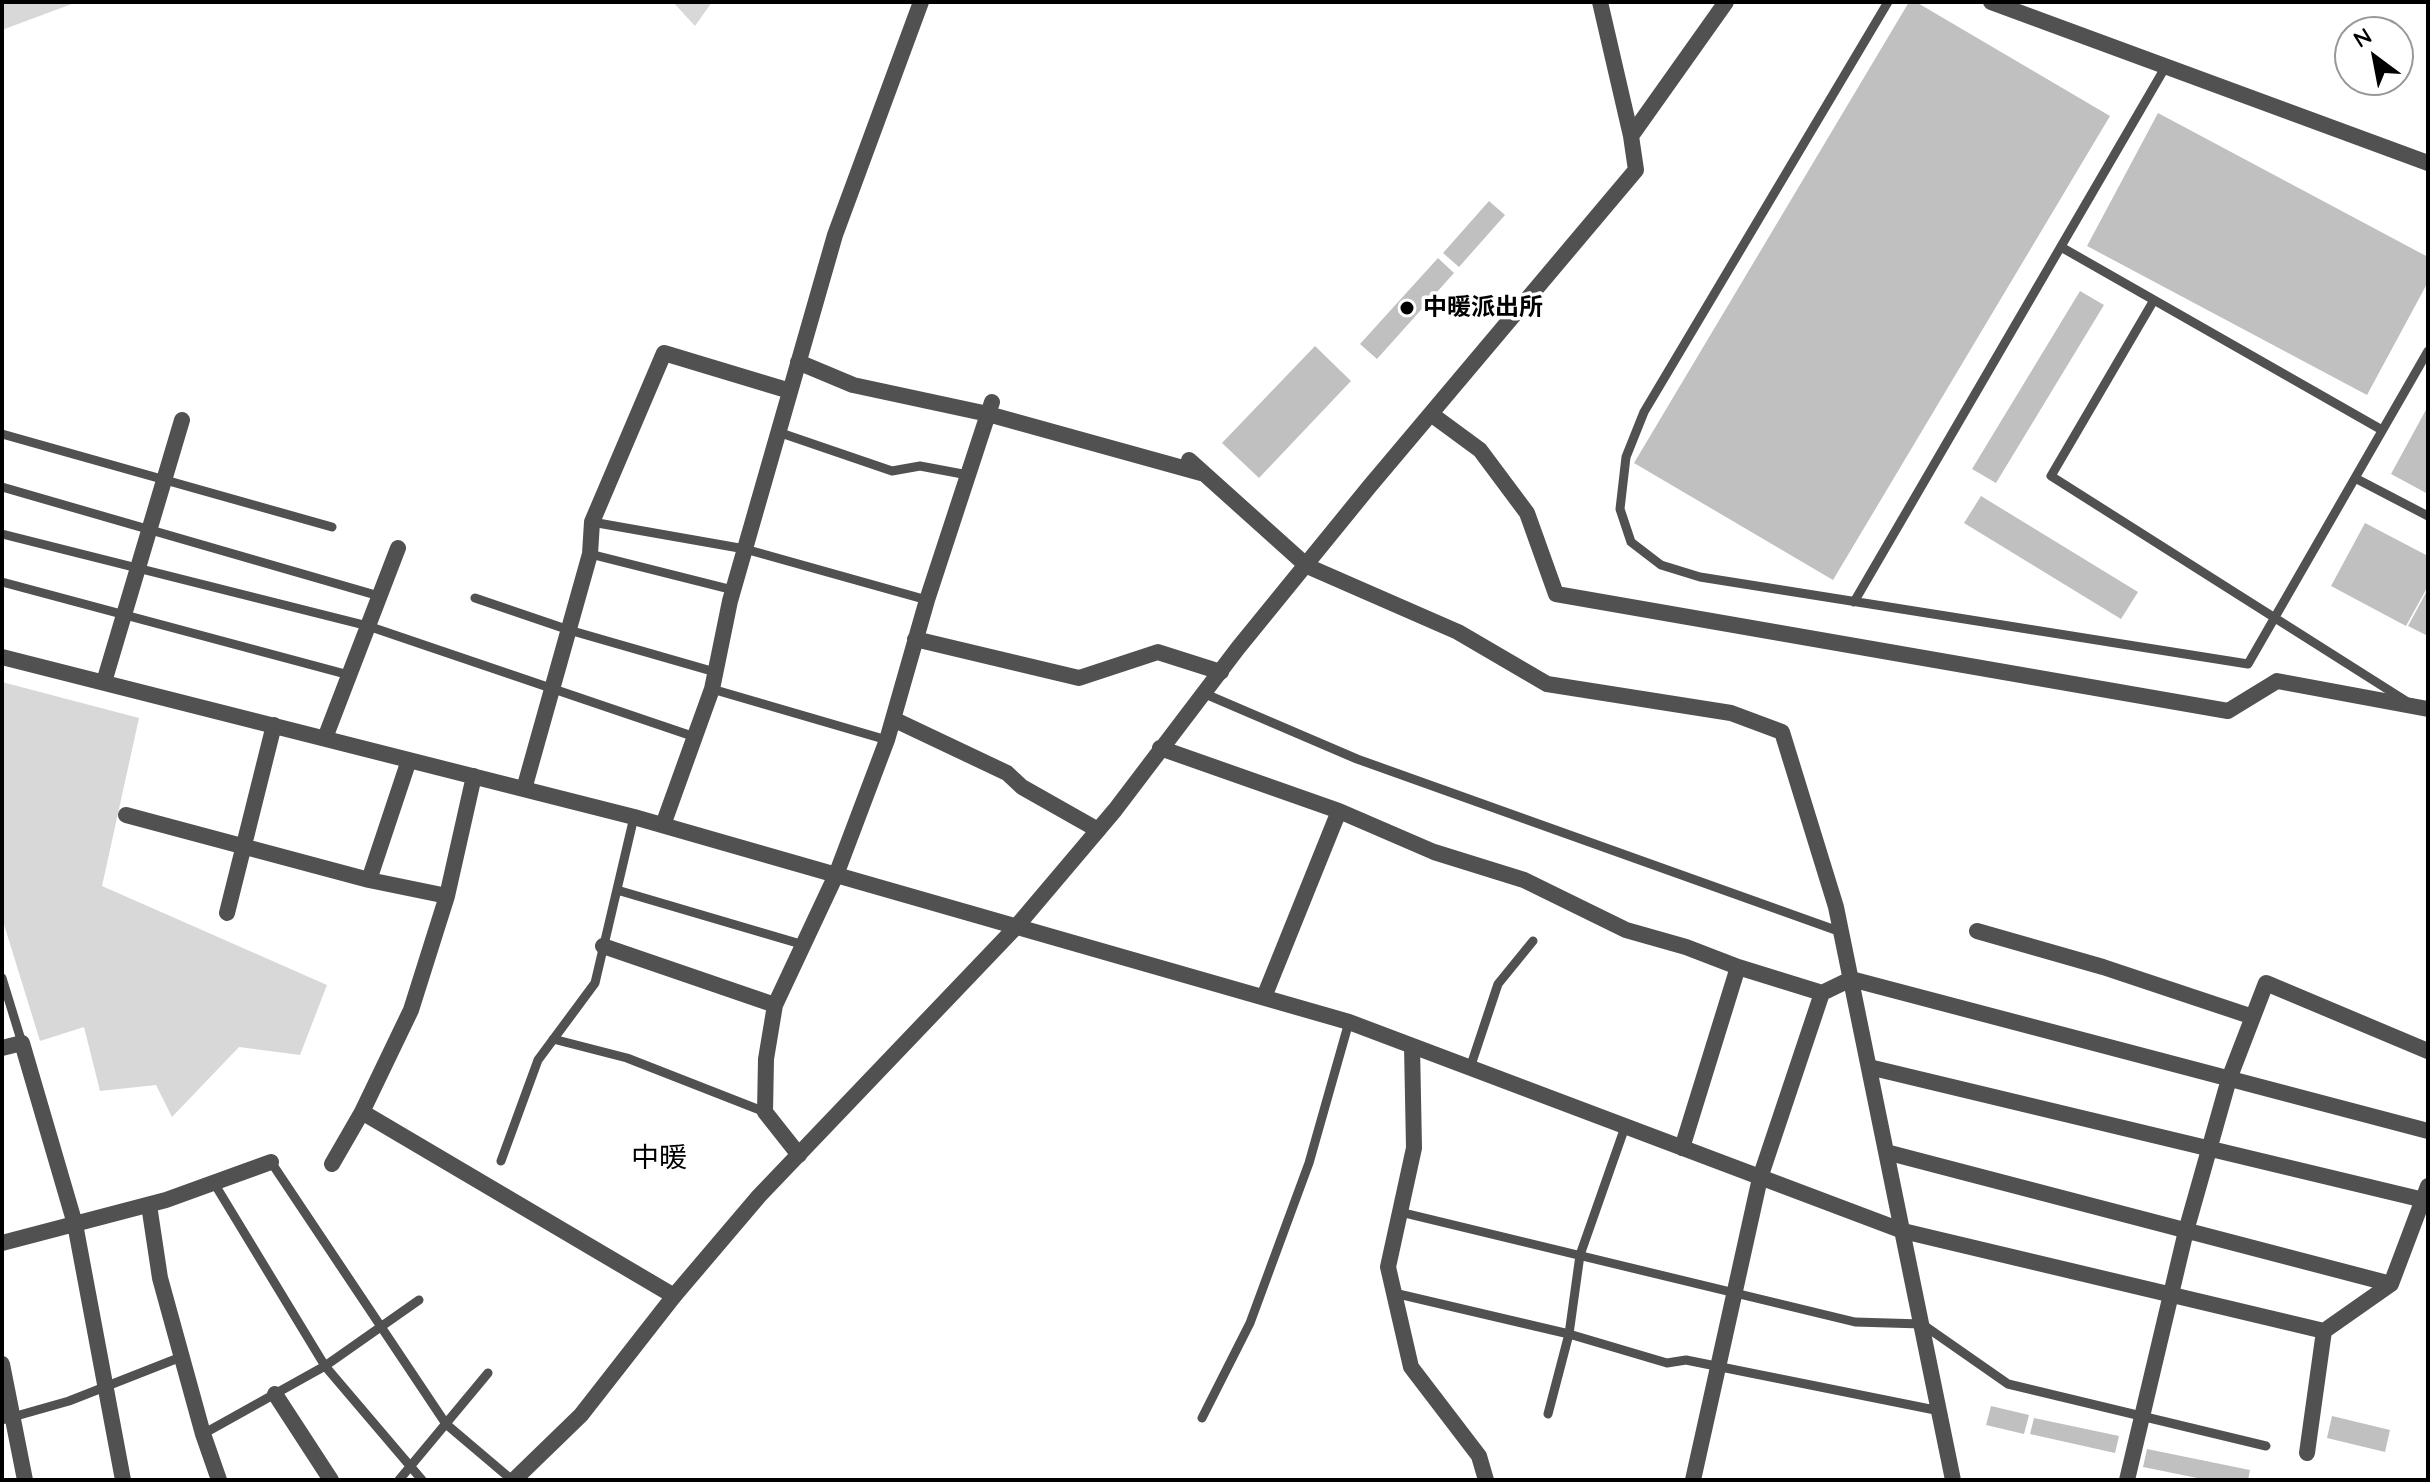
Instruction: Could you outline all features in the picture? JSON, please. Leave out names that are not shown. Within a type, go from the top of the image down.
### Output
[{"type":"street","points":[[663,825],[714,681],[733,590],[835,235],[921,2]]},
{"type":"street","points":[[513,1480],[581,1415],[674,1296],[759,1196],[1016,927],[1098,830],[1203,693],[1431,414],[1636,170],[1600,2]]},
{"type":"street","points":[[1631,136],[1726,2]]},
{"type":"street","points":[[1991,2],[2428,163]]},
{"type":"street","points":[[524,789],[590,554],[592,522],[664,353],[790,391]]},
{"type":"street","points":[[798,362],[853,385],[990,408],[1204,474]]},
{"type":"street","points":[[799,1155],[765,1112],[766,1059],[775,1005],[836,875],[887,740],[927,600],[990,408]]},
{"type":"street","points":[[1431,414],[1480,450],[1527,513],[1556,594],[2228,711],[2277,681],[2421,707]]},
{"type":"street","points":[[104,682],[182,420]]},
{"type":"street","points":[[1189,460],[1307,566],[1458,632],[1547,684],[1731,713],[1782,732],[1841,932],[1953,1480]]},
{"type":"street","points":[[325,738],[398,548]]},
{"type":"street","points":[[915,639],[1079,678],[1158,652],[1221,672]]},
{"type":"street","points":[[2,657],[634,817],[1264,997],[1349,1022],[1903,1231],[2324,1331]]},
{"type":"street","points":[[893,719],[1007,773],[1022,787],[1098,830]]},
{"type":"street","points":[[227,913],[274,725]]},
{"type":"street","points":[[1160,748],[1339,811],[1434,852],[1524,880],[1626,930],[1822,993],[1851,979],[2428,1131]]},
{"type":"street","points":[[369,880],[409,760]]},
{"type":"street","points":[[332,1164],[362,1112],[411,1010],[447,896],[474,776]]},
{"type":"street","points":[[1264,997],[1339,811]]},
{"type":"street","points":[[126,815],[369,880],[447,896]]},
{"type":"street","points":[[1977,931],[2103,967],[2253,1017]]},
{"type":"street","points":[[603,946],[775,1005]]},
{"type":"street","points":[[1682,1148],[1738,967]]},
{"type":"street","points":[[2127,1480],[2186,1231],[2229,1079],[2266,983],[2428,1051]]},
{"type":"street","points":[[1693,1480],[1760,1178],[1822,993]]},
{"type":"street","points":[[2,1048],[22,1043],[75,1224],[123,1480]]},
{"type":"street","points":[[1412,1046],[1414,1148],[1388,1267],[1411,1367],[1479,1456],[1486,1480]]},
{"type":"street","points":[[1869,1067],[2209,1149],[2426,1196],[2391,1284],[2324,1331],[2307,1453]]},
{"type":"street","points":[[362,1112],[674,1296]]},
{"type":"street","points":[[1886,1152],[2391,1284]]},
{"type":"street","points":[[2,1243],[149,1205],[271,1162]]},
{"type":"street","points":[[149,1205],[160,1278],[203,1434],[219,1480]]},
{"type":"street","points":[[2,1364],[7,1418],[25,1480]]},
{"type":"street","points":[[275,1394],[331,1480]]},
{"type":"lane","points":[[1888,2],[1644,412],[1626,457],[1620,509],[1631,542],[1661,565],[1700,577],[2248,664],[2428,351]]},
{"type":"lane","points":[[1854,602],[2166,66]]},
{"type":"lane","points":[[2061,247],[2382,430]]},
{"type":"lane","points":[[2154,300],[2051,476],[2421,707]]},
{"type":"lane","points":[[778,432],[892,471],[920,466],[968,475]]},
{"type":"lane","points":[[2,434],[332,527]]},
{"type":"lane","points":[[2355,478],[2428,516]]},
{"type":"lane","points":[[2,487],[379,596]]},
{"type":"lane","points":[[592,522],[745,549],[927,600]]},
{"type":"lane","points":[[2,534],[368,626],[695,737]]},
{"type":"lane","points":[[590,554],[733,590]]},
{"type":"lane","points":[[2,582],[349,675]]},
{"type":"lane","points":[[475,598],[887,740]]},
{"type":"lane","points":[[1203,693],[1357,759],[1841,932]]},
{"type":"lane","points":[[501,1161],[538,1060],[595,983],[634,817]]},
{"type":"lane","points":[[617,890],[804,945]]},
{"type":"lane","points":[[1470,1068],[1498,984],[1533,941]]},
{"type":"lane","points":[[2,978],[22,1043]]},
{"type":"lane","points":[[1202,1418],[1250,1323],[1309,1163],[1349,1022]]},
{"type":"lane","points":[[553,1039],[627,1058],[765,1112]]},
{"type":"lane","points":[[1548,1414],[1569,1334],[1580,1255],[1625,1127]]},
{"type":"lane","points":[[271,1162],[446,1424],[513,1480]]},
{"type":"lane","points":[[214,1183],[325,1366],[422,1480]]},
{"type":"lane","points":[[1400,1212],[1855,1322],[1922,1324],[2008,1384],[2266,1446]]},
{"type":"lane","points":[[1394,1293],[1569,1334],[1667,1363],[1686,1360],[1940,1411]]},
{"type":"lane","points":[[203,1434],[325,1366],[419,1300]]},
{"type":"lane","points":[[7,1418],[69,1401],[181,1357]]},
{"type":"lane","points":[[399,1480],[488,1373]]},
{"type":"shaded area","points":[[2,2],[77,2],[2,30]]},
{"type":"shaded area","points":[[673,2],[712,2],[695,26]]},
{"type":"shaded area","points":[[2,682],[139,718],[102,886],[327,985],[300,1055],[239,1047],[172,1117],[156,1085],[100,1091],[84,1027],[40,1041],[2,918]]},
{"type":"building","points":[[1909,2],[1916,2],[2110,116],[1833,580],[1634,463]]},
{"type":"building","points":[[2158,113],[2428,257],[2428,282],[2367,395],[2087,246]]},
{"type":"building","points":[[1489,201],[1505,215],[1459,267],[1443,253]]},
{"type":"building","name":"中暖派出所","points":[[1438,258],[1454,273],[1377,359],[1360,344]]},
{"type":"building","points":[[2080,291],[2104,305],[1996,483],[1972,469]]},
{"type":"building","points":[[1315,346],[1351,381],[1259,478],[1222,443]]},
{"type":"building","points":[[2428,406],[2428,494],[2391,474]]},
{"type":"building","points":[[1981,496],[2138,592],[2121,619],[1964,523]]},
{"type":"building","points":[[2365,523],[2428,556],[2428,586],[2406,626],[2331,586]]},
{"type":"building","points":[[2428,589],[2428,636],[2408,626]]},
{"type":"building","points":[[1991,1406],[2029,1415],[2024,1434],[1986,1425]]},
{"type":"building","points":[[2332,1416],[2390,1430],[2385,1452],[2327,1438]]},
{"type":"building","points":[[2034,1418],[2119,1436],[2115,1453],[2030,1434]]},
{"type":"building","points":[[2147,1449],[2250,1470],[2248,1480],[2207,1480],[2143,1467]]},
{"type":"place","name":"中暖派出所","points":[[1407,308]]},
{"type":"district","name":"中暖","points":[[659,1159]]}]
